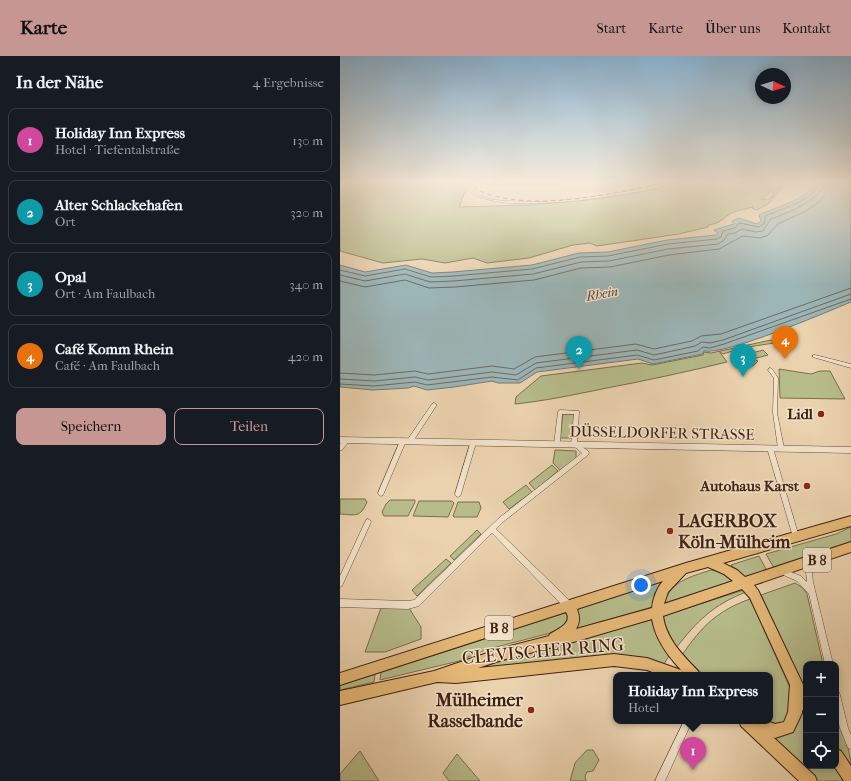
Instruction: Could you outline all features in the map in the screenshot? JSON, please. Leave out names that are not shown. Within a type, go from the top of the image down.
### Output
[{"type":"main road","name":"CLEVISCHER RING","points":[[340,679],[686,568],[851,521]]},
{"type":"main road","name":"CLEVISCHER RING","points":[[340,698],[434,677],[502,654],[548,641],[577,635],[657,612],[745,584],[851,547]]},
{"type":"main road","points":[[707,562],[728,570],[745,584],[757,601],[803,699]]},
{"type":"main road","points":[[686,568],[665,587],[659,599],[657,612],[658,624],[663,638],[675,656],[691,672]]},
{"type":"main road","name":"B 8","points":[[548,641],[572,626],[574,614],[568,606]]},
{"type":"main road","name":"CLEVISCHER RING","points":[[434,677],[456,677],[614,660],[647,664],[669,672]]},
{"type":"main road","points":[[756,724],[775,731],[788,726],[795,713],[796,686]]},
{"type":"main road","points":[[751,724],[810,781]]},
{"type":"main road","points":[[839,760],[851,778]]},
{"type":"street","points":[[815,356],[851,366]]},
{"type":"street","points":[[770,370],[776,378],[775,413],[781,448]]},
{"type":"street","points":[[381,493],[407,441],[434,405]]},
{"type":"street","points":[[557,444],[560,412],[577,412],[575,445],[586,453]]},
{"type":"street","name":"DÜSSELDORFER STRASSE","points":[[340,448],[344,440],[851,450]]},
{"type":"street","points":[[458,494],[473,443]]},
{"type":"street","points":[[340,603],[408,605],[416,603],[492,528],[596,445]]},
{"type":"street","points":[[770,448],[796,536]]},
{"type":"street","points":[[340,584],[368,522]]},
{"type":"street","points":[[492,528],[568,606]]},
{"type":"street","points":[[813,561],[809,575],[827,661]]},
{"type":"street","points":[[783,571],[799,578],[812,593]]},
{"type":"street","points":[[836,697],[844,728],[851,746]]},
{"type":"street","points":[[660,781],[687,724]]},
{"type":"green space","points":[[340,216],[727,216],[719,222],[708,225],[708,227],[679,234],[597,246],[590,243],[573,245],[529,258],[487,263],[473,258],[445,263],[422,259],[383,263],[340,251]]},
{"type":"green space","points":[[771,340],[774,343],[742,348],[723,354],[719,351]]},
{"type":"green space","points":[[763,350],[768,355],[753,359],[758,361],[753,366],[742,361],[740,353],[746,352],[748,354]]},
{"type":"green space","points":[[719,351],[727,362],[548,400],[515,404],[516,397],[541,376],[642,363],[652,365],[703,355],[704,352],[711,353]]},
{"type":"green space","points":[[779,369],[811,374],[820,371],[830,371],[845,399],[780,398]]},
{"type":"green space","points":[[563,414],[575,414],[573,438],[560,438]]},
{"type":"green space","points":[[555,450],[576,451],[576,459],[560,470],[553,463]]},
{"type":"green space","points":[[552,465],[558,471],[535,490],[529,483]]},
{"type":"green space","points":[[526,485],[532,492],[509,509],[503,502]]},
{"type":"green space","points":[[340,499],[365,499],[367,502],[360,513],[350,515],[340,514]]},
{"type":"green space","points":[[390,500],[415,500],[415,502],[408,516],[384,516],[382,512]]},
{"type":"green space","points":[[419,501],[452,501],[454,503],[448,517],[413,516]]},
{"type":"green space","points":[[458,502],[479,502],[481,508],[477,517],[454,517],[453,516]]},
{"type":"green space","points":[[851,527],[851,542],[774,568],[766,554],[836,534]]},
{"type":"green space","points":[[477,530],[481,534],[454,560],[450,556]]},
{"type":"green space","points":[[759,556],[767,571],[746,578],[731,565]]},
{"type":"green space","points":[[446,559],[451,563],[417,596],[412,590]]},
{"type":"green space","points":[[711,570],[720,572],[733,582],[664,603],[671,590],[676,585],[689,578]]},
{"type":"green space","points":[[663,581],[652,607],[576,629],[576,609]]},
{"type":"green space","points":[[795,583],[803,588],[807,594],[822,661],[803,661],[803,686],[761,595]]},
{"type":"green space","points":[[744,590],[746,592],[724,602],[706,615],[676,648],[668,636],[662,616]]},
{"type":"green space","points":[[750,599],[791,692],[788,720],[778,726],[771,724],[773,724],[773,672],[701,672],[682,655],[696,636],[711,621],[719,614]]},
{"type":"green space","points":[[381,608],[409,608],[421,627],[421,639],[385,652],[365,652]]},
{"type":"green space","points":[[568,612],[571,620],[558,631],[485,650],[459,661],[380,680],[381,672]]},
{"type":"green space","points":[[653,619],[659,640],[669,656],[664,664],[636,657],[614,655],[477,668]]},
{"type":"green space","points":[[375,674],[374,682],[340,690],[340,685]]},
{"type":"green space","points":[[801,708],[803,712],[803,768],[770,737]]},
{"type":"green space","points":[[839,720],[848,747],[851,768],[839,750]]},
{"type":"green space","points":[[587,750],[593,750],[599,760],[593,771],[587,772],[585,776],[586,781],[570,781],[575,763]]},
{"type":"green space","points":[[360,751],[379,781],[340,781],[340,774]]},
{"type":"green space","points":[[457,754],[480,781],[449,781],[443,773]]},
{"type":"green space","points":[[804,769],[838,769],[846,781],[817,781]]},
{"type":"water","name":"Rhein","points":[[759,216],[851,216],[851,302],[733,347],[704,351],[702,354],[653,364],[638,359],[537,372],[520,383],[498,383],[492,381],[427,390],[414,386],[408,388],[373,390],[340,387],[340,265],[365,272],[406,265],[432,273],[532,265],[579,253],[608,252],[667,240],[716,235],[718,233],[714,230],[734,224],[732,221],[739,218],[757,224],[761,221]]},
{"type":"place","name":"Café Komm Rhein","points":[[785,359]]},
{"type":"place","name":"Alter Schlackehafen","points":[[579,369]]},
{"type":"place","name":"Opal","points":[[743,377]]},
{"type":"place","name":"Lidl","points":[[821,414]]},
{"type":"place","name":"Autohaus Karst","points":[[807,486]]},
{"type":"place","name":"LAGERBOX Köln-Mülheim","points":[[670,531]]},
{"type":"place","name":"Mülheimer Rasselbande","points":[[531,710]]},
{"type":"place","name":"Holiday Inn Express","points":[[693,770]]}]
